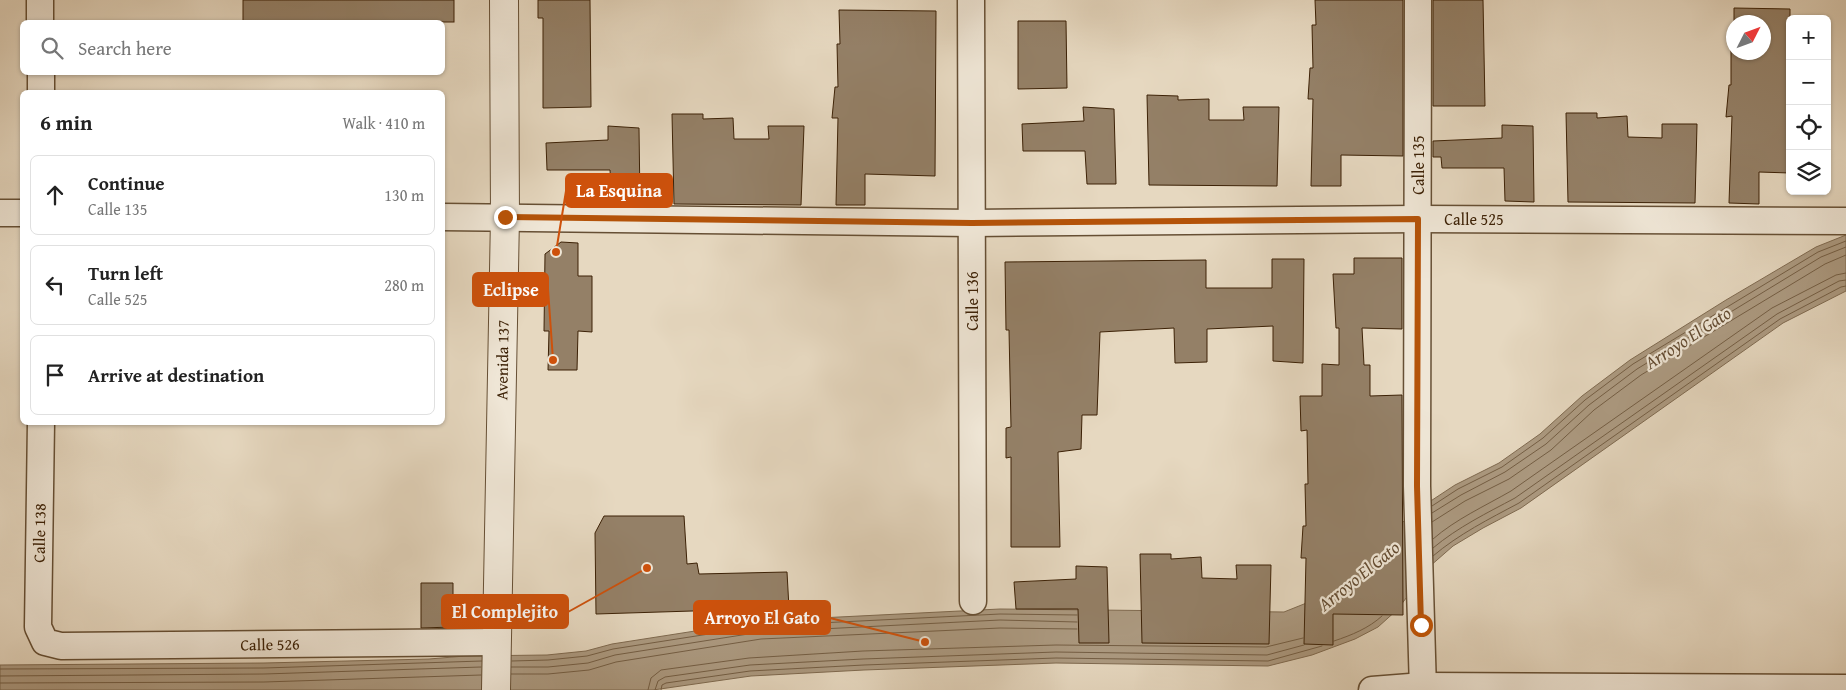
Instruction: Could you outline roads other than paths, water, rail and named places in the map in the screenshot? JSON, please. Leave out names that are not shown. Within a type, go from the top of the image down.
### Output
[{"type":"street","points":[[40,0],[40,20]]},
{"type":"street","name":"Avenida 137","points":[[496,690],[505,217],[504,0]]},
{"type":"street","name":"Calle 136","points":[[971,0],[973,601]]},
{"type":"street","name":"Calle 135","points":[[1418,0],[1417,486],[1422,688]]},
{"type":"street","points":[[41,75],[41,90]]},
{"type":"street","points":[[0,212],[20,213]]},
{"type":"street","name":"Calle 525","points":[[445,217],[972,223],[1418,219],[1846,222]]},
{"type":"street","name":"Calle 138","points":[[40,425],[38,627],[45,642]]},
{"type":"street","name":"Calle 526","points":[[45,642],[61,646],[496,642]]},
{"type":"street","points":[[1372,690],[1422,688],[1846,688]]},
{"type":"water","points":[[1846,235],[1846,291],[1783,323],[1521,508],[1453,546],[1429,567],[1398,609],[1378,627],[1355,639],[1312,655],[1268,666],[1056,663],[864,670],[751,676],[653,690],[0,690],[0,665],[264,663],[547,655],[586,651],[612,644],[759,621],[1000,609],[1284,612],[1309,602],[1417,510],[1455,485],[1499,463],[1540,434],[1582,396],[1630,360],[1816,247]]},
{"type":"place","name":"La Esquina","points":[[556,252]]},
{"type":"place","name":"Eclipse","points":[[553,360]]},
{"type":"place","name":"El Complejito","points":[[647,568]]},
{"type":"place","name":"Arroyo El Gato","points":[[925,642]]}]
